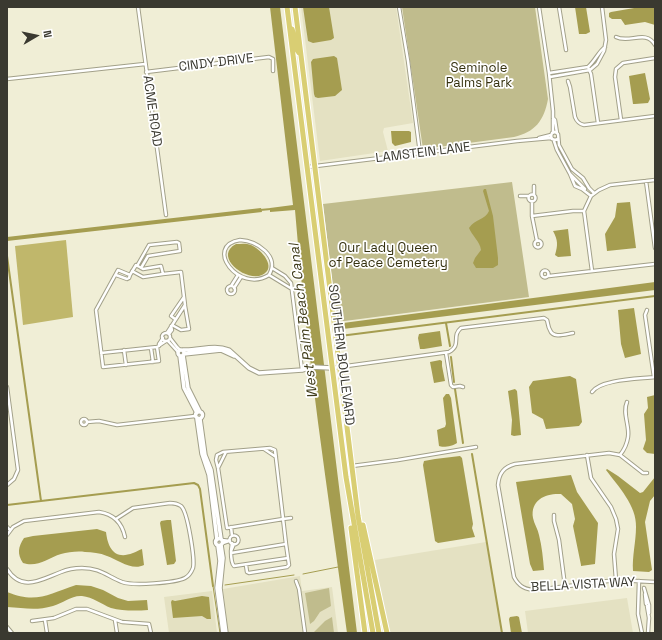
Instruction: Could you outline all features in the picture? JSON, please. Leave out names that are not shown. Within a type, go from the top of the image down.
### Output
[{"type":"highway","name":"SOUTHERN BOULEVARD","points":[[287,7],[307,167],[329,368],[349,501],[373,633]]},
{"type":"highway","name":"SOUTHERN BOULEVARD","points":[[295,7],[358,516],[379,633]]},
{"type":"highway","points":[[289,23],[295,35],[296,49],[301,54]]},
{"type":"highway","points":[[294,59],[298,61],[299,75],[305,89]]},
{"type":"highway","points":[[340,434],[344,441],[347,461],[352,466]]},
{"type":"highway","points":[[355,487],[387,633]]},
{"type":"highway","points":[[349,501],[365,633]]},
{"type":"street","name":"ACME ROAD","points":[[138,7],[166,215]]},
{"type":"street","points":[[399,7],[408,61],[420,153]]},
{"type":"street","points":[[539,7],[550,77],[553,118],[552,137],[573,183],[577,187],[586,191]]},
{"type":"street","points":[[559,7],[566,50]]},
{"type":"street","points":[[550,77],[573,73],[589,68],[604,51],[606,40],[602,7]]},
{"type":"street","points":[[616,37],[620,39],[646,37],[655,45]]},
{"type":"street","name":"CINDY DRIVE","points":[[146,72],[269,57],[273,59],[274,62],[273,71]]},
{"type":"street","points":[[621,120],[615,77],[616,70],[623,63],[655,58]]},
{"type":"street","points":[[7,79],[145,64]]},
{"type":"street","points":[[589,68],[598,123]]},
{"type":"street","points":[[549,73],[572,69],[580,70]]},
{"type":"street","points":[[572,69],[573,73]]},
{"type":"street","points":[[568,81],[576,121],[580,124],[584,125],[655,116]]},
{"type":"street","points":[[553,118],[555,120],[557,133],[559,135],[559,145],[572,169],[583,178],[594,193]]},
{"type":"street","points":[[552,137],[557,133]]},
{"type":"street","points":[[552,137],[558,139]]},
{"type":"street","name":"LAMSTEIN LANE","points":[[307,167],[552,137]]},
{"type":"street","points":[[570,174],[591,196]]},
{"type":"street","points":[[592,271],[584,211],[591,196],[610,185],[655,180]]},
{"type":"street","points":[[646,181],[655,248]]},
{"type":"street","points":[[577,187],[586,182]]},
{"type":"street","points":[[532,201],[536,199],[534,195],[534,186]]},
{"type":"street","points":[[520,196],[534,195]]},
{"type":"street","points":[[529,196],[529,199],[532,201],[532,216],[537,241]]},
{"type":"street","points":[[532,216],[584,211]]},
{"type":"street","points":[[235,241],[246,241],[260,247],[270,258],[272,268],[269,275],[256,280],[237,276],[231,270],[224,257],[225,249],[235,241]]},
{"type":"street","points":[[116,275],[127,279],[129,278],[149,246],[179,243],[180,249],[178,252],[148,256]]},
{"type":"street","points":[[144,252],[148,256]]},
{"type":"street","points":[[141,268],[148,256]]},
{"type":"street","points":[[548,276],[655,264]]},
{"type":"street","points":[[136,266],[143,269],[161,266],[163,274]]},
{"type":"street","points":[[272,268],[289,278],[292,289],[302,370]]},
{"type":"street","points":[[130,275],[118,270],[96,310],[103,367],[159,361],[158,344],[163,338],[163,334],[172,330],[175,319],[185,305]]},
{"type":"street","points":[[132,271],[143,277],[181,272],[189,329],[181,330],[172,326]]},
{"type":"street","points":[[269,275],[292,289]]},
{"type":"street","points":[[237,276],[233,287],[241,277]]},
{"type":"street","points":[[175,319],[172,316],[184,298]]},
{"type":"street","points":[[592,392],[595,388],[611,382],[654,377],[645,315],[647,310]]},
{"type":"street","points":[[163,338],[181,353],[222,350],[234,356],[249,368],[259,373],[324,369],[446,353],[453,350],[457,344],[456,336],[458,331],[462,328],[544,318],[547,320],[552,334],[557,336],[573,333]]},
{"type":"street","points":[[168,333],[181,353],[184,388],[198,416],[202,454],[209,475],[220,542],[220,561],[217,588],[225,633]]},
{"type":"street","points":[[101,353],[151,348],[158,346],[170,338]]},
{"type":"street","points":[[151,348],[153,362]]},
{"type":"street","points":[[124,350],[126,364]]},
{"type":"street","points":[[446,353],[450,385],[453,387],[464,387]]},
{"type":"street","points":[[7,387],[18,470],[14,479],[7,485]]},
{"type":"street","points":[[627,402],[625,407],[628,439],[620,455],[644,473],[647,473]]},
{"type":"street","points":[[88,422],[99,421],[117,425],[198,416]]},
{"type":"street","points":[[352,466],[476,447]]},
{"type":"street","points":[[264,448],[276,458]]},
{"type":"street","points":[[246,565],[247,572],[249,573],[287,567],[288,565],[288,558],[286,544],[283,519],[275,450],[264,448],[226,452],[217,455],[216,460],[227,528],[231,527],[283,519],[291,518]]},
{"type":"street","points":[[218,468],[226,452]]},
{"type":"street","name":"BELLA VISTA WAY","points":[[620,455],[609,453],[515,464],[504,470],[499,479],[498,485],[513,573],[516,581],[525,589],[530,590],[616,580],[655,582]]},
{"type":"street","points":[[587,455],[590,478],[611,507],[616,519],[618,529],[614,554],[616,580]]},
{"type":"street","points":[[7,570],[17,579],[31,583],[44,580],[66,570],[77,568],[88,568],[100,571],[122,582],[130,584],[172,581],[192,575],[193,563],[187,516],[182,505],[170,503],[133,508],[116,519]]},
{"type":"street","points":[[7,535],[10,530],[24,521],[95,512],[106,514],[116,519],[125,536]]},
{"type":"street","points":[[554,515],[565,586]]},
{"type":"street","points":[[7,527],[10,530]]},
{"type":"street","points":[[231,527],[231,552],[232,564],[234,566],[288,558]]},
{"type":"street","points":[[220,542],[237,543],[238,539],[236,536],[232,536]]},
{"type":"street","points":[[231,552],[286,544]]},
{"type":"street","points":[[296,581],[299,589],[305,633]]},
{"type":"street","points":[[639,581],[638,614],[642,633]]},
{"type":"street","points":[[644,582],[646,605],[649,613]]},
{"type":"street","points":[[644,588],[649,605],[648,633]]},
{"type":"street","points":[[32,621],[45,620],[81,609],[88,609],[122,622],[149,624],[151,633]]},
{"type":"street","points":[[45,620],[46,633]]},
{"type":"street","points":[[115,620],[117,633]]},
{"type":"street","points":[[7,627],[12,633]]},
{"type":"shaded area","points":[[270,7],[280,7],[357,633],[347,633],[311,369],[295,210],[270,212],[270,208],[293,205]]},
{"type":"shaded area","points":[[301,7],[396,7],[413,123],[384,128],[383,132],[388,151],[320,161]]},
{"type":"shaded area","points":[[303,7],[329,7],[334,38],[331,40],[313,43],[308,41]]},
{"type":"shaded area","points":[[575,7],[586,7],[590,32],[586,34],[579,34]]},
{"type":"shaded area","points":[[640,7],[655,7],[655,25],[645,22],[625,25],[621,19],[612,19],[609,17],[609,13],[611,12]]},
{"type":"shaded area","points":[[334,56],[337,58],[342,90],[335,96],[315,97],[311,62],[313,59]]},
{"type":"shaded area","points":[[645,73],[650,99],[648,103],[633,104],[629,76]]},
{"type":"shaded area","points":[[391,131],[411,132],[411,142],[395,146],[392,143]]},
{"type":"shaded area","points":[[486,189],[493,216],[498,258],[498,265],[493,268],[476,268],[473,263],[481,250],[469,228],[485,216],[489,211],[483,191]]},
{"type":"shaded area","points":[[630,202],[636,248],[607,251],[605,234],[615,217],[617,203]]},
{"type":"shaded area","points":[[261,208],[262,212],[7,241],[7,237]]},
{"type":"shaded area","points":[[568,229],[571,256],[558,257],[555,255],[557,243],[553,231]]},
{"type":"shaded area","points":[[66,240],[73,317],[23,325],[15,246]]},
{"type":"shaded area","points":[[236,244],[249,244],[259,250],[268,263],[267,272],[262,275],[248,275],[234,267],[228,255],[230,249]]},
{"type":"shaded area","points":[[655,282],[655,290],[343,329],[340,325],[343,323]]},
{"type":"shaded area","points":[[634,308],[641,354],[625,358],[621,344],[618,310]]},
{"type":"shaded area","points":[[440,331],[442,346],[420,349],[418,338],[419,334]]},
{"type":"shaded area","points":[[442,361],[445,381],[434,383],[430,362]]},
{"type":"shaded area","points":[[570,376],[576,379],[582,422],[579,426],[546,429],[543,419],[532,413],[529,387],[533,381]]},
{"type":"shaded area","points":[[515,389],[517,391],[521,435],[514,436],[511,435],[512,420],[508,391]]},
{"type":"shaded area","points":[[446,394],[449,394],[451,398],[457,443],[451,446],[443,447],[439,446],[437,430],[445,427],[446,424],[443,398]]},
{"type":"shaded area","points":[[655,395],[655,454],[647,453],[643,449],[646,440],[644,414],[648,408],[647,397]]},
{"type":"shaded area","points":[[460,456],[462,458],[473,524],[472,528],[475,537],[438,543],[435,541],[423,465],[424,461]]},
{"type":"shaded area","points":[[607,469],[640,493],[643,492],[655,477],[655,495],[650,501],[645,522],[652,570],[649,572],[633,571],[636,527],[633,511],[626,497],[606,470]]},
{"type":"shaded area","points":[[571,475],[577,492],[598,523],[595,564],[581,566],[573,526],[575,519],[572,504],[561,494],[556,494],[541,498],[534,506],[533,518],[540,539],[544,570],[533,571],[530,564],[516,482]]},
{"type":"shaded area","points":[[171,520],[176,561],[174,564],[167,565],[160,523],[161,521]]},
{"type":"shaded area","points":[[97,529],[106,532],[111,548],[117,554],[127,555],[142,549],[144,565],[135,567],[130,566],[99,553],[90,552],[64,553],[33,564],[23,563],[20,557],[19,547],[24,538]]},
{"type":"shaded area","points":[[486,542],[502,633],[389,633],[375,560]]},
{"type":"shaded area","points":[[300,576],[302,591],[332,587],[338,633],[228,633],[223,589]]},
{"type":"shaded area","points":[[76,585],[91,586],[128,601],[147,600],[148,610],[115,609],[82,596],[75,597],[53,606],[41,608],[30,609],[7,607],[7,592],[17,596],[34,597],[50,594]]},
{"type":"shaded area","points":[[212,591],[217,633],[169,633],[164,597]]},
{"type":"shaded area","points":[[202,596],[209,597],[211,619],[207,619],[202,616],[173,618],[172,600],[175,601]]},
{"type":"shaded area","points":[[627,598],[633,633],[528,633],[525,611]]},
{"type":"shaded area","points":[[510,617],[519,617],[522,633],[511,633],[509,619]]},
{"type":"green space","name":"Seminole Palms Park","points":[[402,7],[535,7],[548,99],[544,114],[533,129],[514,137],[423,149]]},
{"type":"green space","name":"Our Lady Queen of Peace Cemetery","points":[[512,182],[529,297],[337,322],[323,204]]},
{"type":"green space","points":[[329,588],[331,606],[320,612],[310,624],[305,593]]},
{"type":"green space","points":[[332,617],[334,633],[313,633],[325,621]]},
{"type":"waterway","points":[[260,210],[271,209]]},
{"type":"waterway","points":[[7,256],[41,501]]},
{"type":"waterway","points":[[340,336],[655,296]]},
{"type":"waterway","points":[[446,323],[450,346]]},
{"type":"waterway","points":[[451,357],[454,382]]},
{"type":"waterway","points":[[455,389],[463,443]]},
{"type":"waterway","points":[[472,454],[502,633]]},
{"type":"waterway","points":[[7,505],[194,483],[198,485],[200,489],[213,586]]},
{"type":"waterway","points":[[303,574],[338,567]]},
{"type":"waterway","points":[[225,585],[294,575]]},
{"type":"waterway","points":[[213,586],[220,633]]},
{"type":"water label","name":"West Palm Beach Canal","points":[[304,321]]}]
